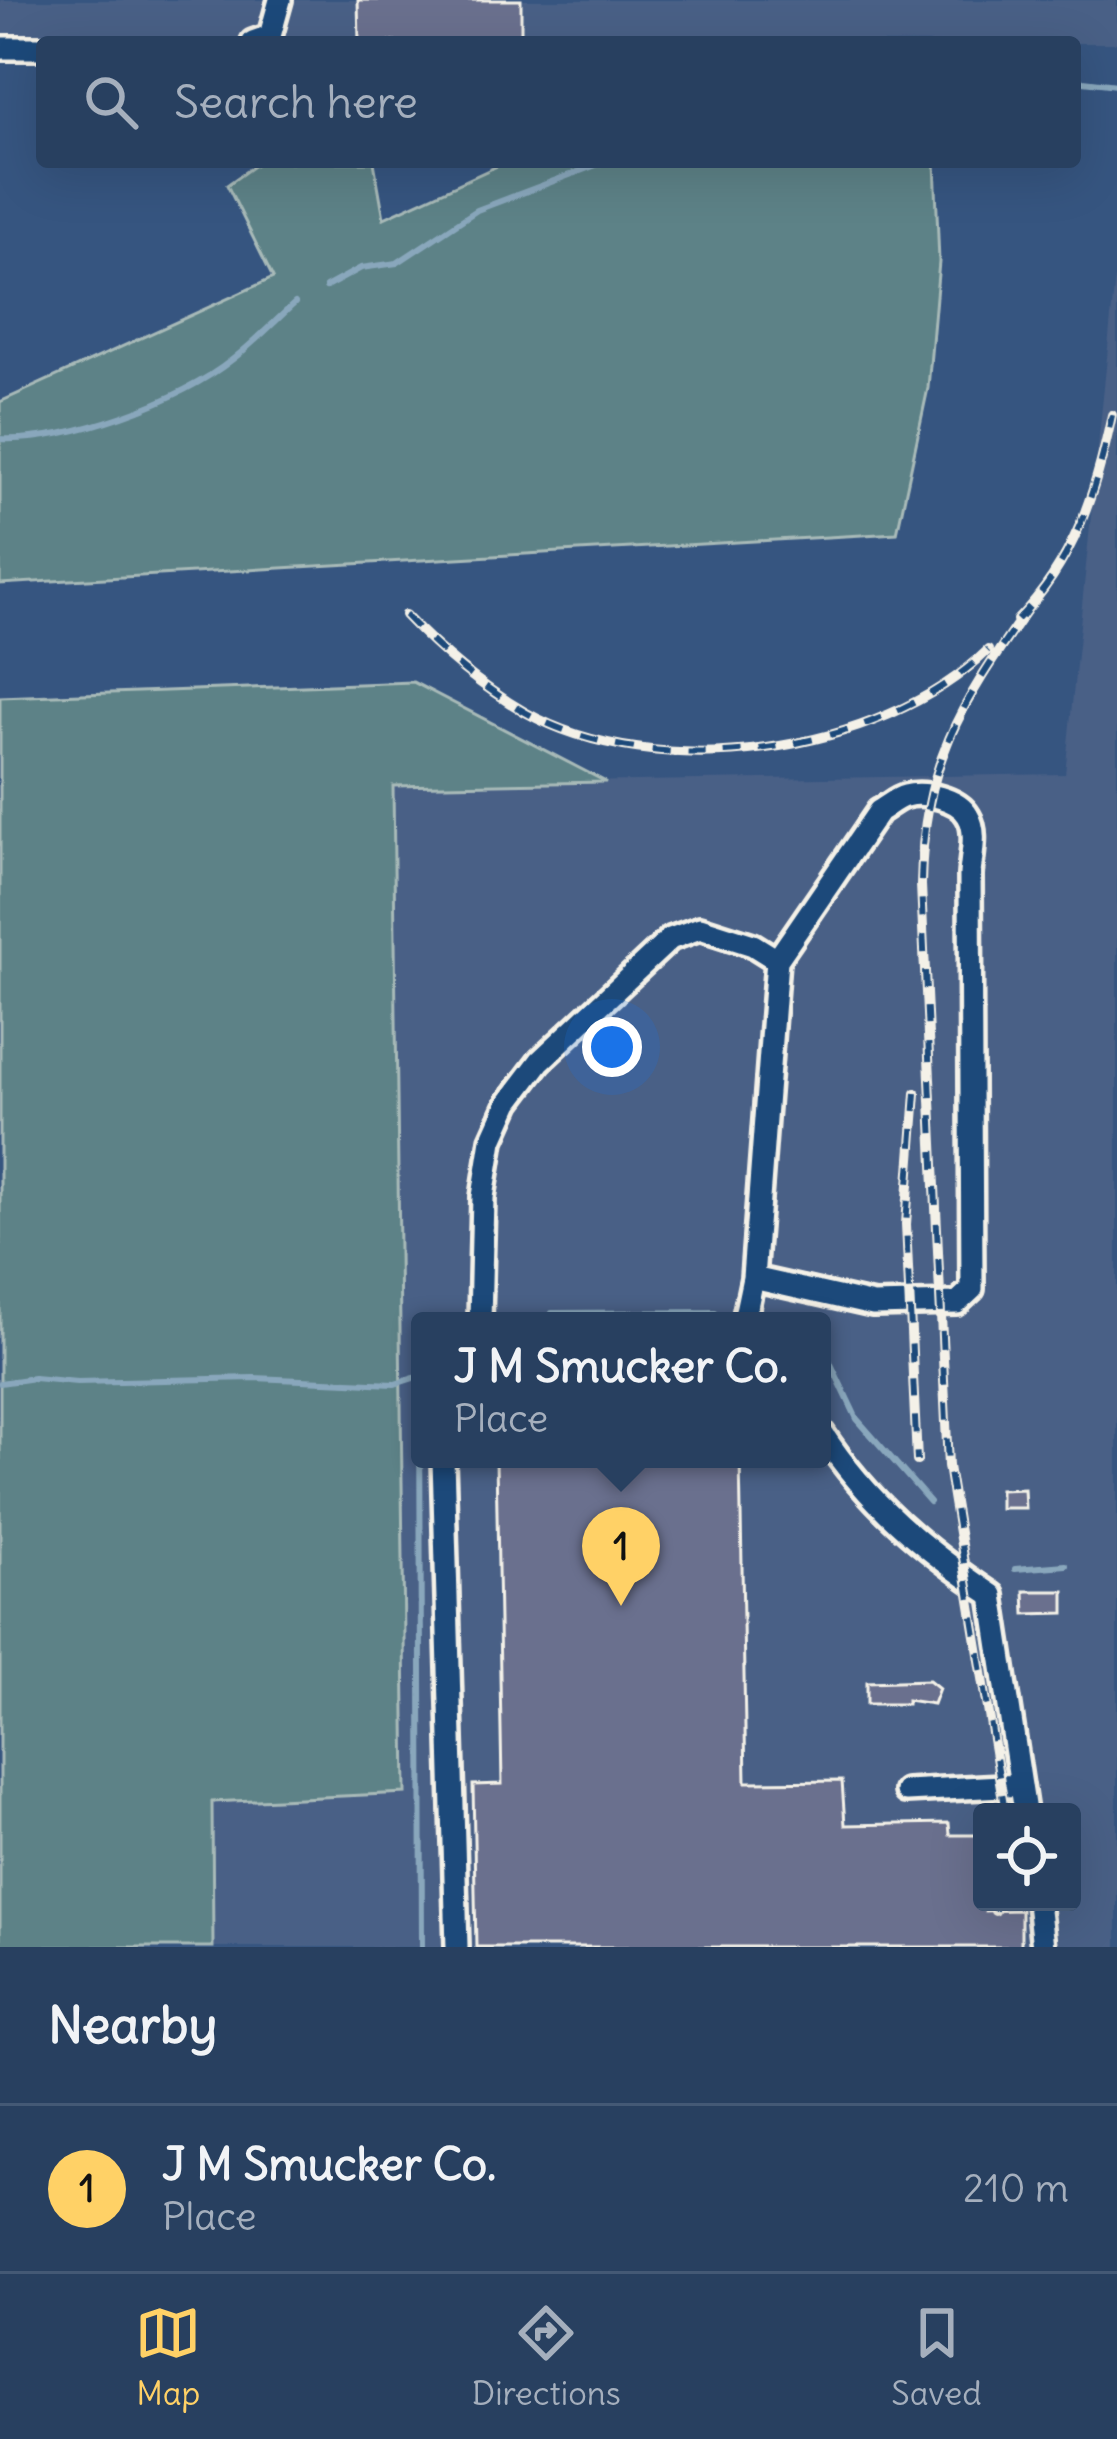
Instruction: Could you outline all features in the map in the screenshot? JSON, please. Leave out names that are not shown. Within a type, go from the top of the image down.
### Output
[{"type":"lane","points":[[270,36],[280,0]]},
{"type":"lane","points":[[0,48],[36,48]]},
{"type":"lane","points":[[746,1312],[753,1278],[777,960],[879,811],[904,796],[952,802],[968,813],[973,831],[972,1289],[957,1304],[873,1305],[753,1278]]},
{"type":"lane","points":[[481,1312],[483,1197],[492,1139],[508,1102],[540,1061],[670,939],[700,928],[753,945],[777,960]]},
{"type":"lane","points":[[831,1445],[873,1501],[923,1548],[992,1595],[1024,1803]]},
{"type":"lane","points":[[443,1468],[457,1947]]},
{"type":"lane","points":[[906,1791],[1021,1785]]},
{"type":"lane","points":[[1039,1911],[1043,1947]]},
{"type":"shaded area","points":[[0,0],[1117,0],[1117,43],[1081,43],[1081,36],[36,36],[36,43],[0,47]]},
{"type":"shaded area","points":[[1117,258],[1117,1947],[213,1947],[211,1802],[406,1793],[393,785],[1065,774]]},
{"type":"green space","points":[[251,168],[375,168],[384,218],[493,168],[935,168],[939,262],[928,388],[897,533],[0,584],[0,402],[273,278],[227,185]]},
{"type":"green space","points":[[413,682],[606,782],[393,786],[406,1793],[212,1802],[213,1947],[0,1947],[0,697]]},
{"type":"building","points":[[358,0],[521,0],[521,36],[359,36]]},
{"type":"building","points":[[496,1468],[740,1468],[746,1782],[842,1781],[845,1825],[949,1823],[950,1835],[973,1835],[973,1911],[1021,1911],[1021,1947],[476,1947],[473,1785],[502,1784]]},
{"type":"building","points":[[1024,1489],[1025,1508],[1000,1508],[1000,1490]]},
{"type":"building","points":[[1024,1591],[1064,1591],[1064,1613],[1025,1614]]},
{"type":"building","points":[[929,1680],[939,1688],[933,1704],[907,1700],[907,1704],[867,1704],[867,1682]]},
{"type":"waterway","points":[[1081,81],[1117,85]]},
{"type":"waterway","points":[[326,287],[361,268],[397,263],[477,210],[588,168]]},
{"type":"waterway","points":[[0,439],[58,434],[154,404],[233,359],[295,303]]},
{"type":"waterway","points":[[831,1364],[857,1419],[930,1502]]},
{"type":"waterway","points":[[0,1383],[34,1378],[77,1382],[254,1378],[395,1384],[411,1379]]},
{"type":"waterway","points":[[420,1468],[422,1947]]},
{"type":"waterway","points":[[1015,1569],[1066,1565]]},
{"type":"railway","points":[[1017,620],[1054,575],[1080,525],[1112,415]]},
{"type":"railway","points":[[1004,1803],[948,1466],[921,885],[929,805],[949,738],[1027,610]]},
{"type":"railway","points":[[405,615],[462,668],[525,712],[578,735],[638,748],[701,753],[766,748],[829,735],[889,714],[943,686],[988,650]]},
{"type":"railway","points":[[916,1093],[906,1224],[917,1461]]},
{"type":"place","name":"J M Smucker Co.","points":[[621,1606]]}]
